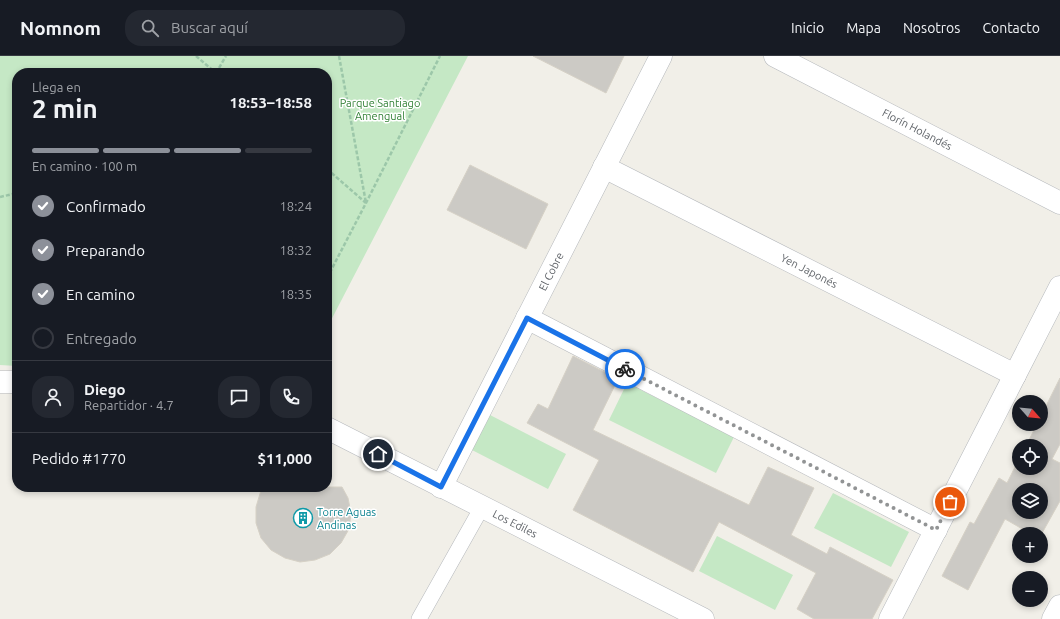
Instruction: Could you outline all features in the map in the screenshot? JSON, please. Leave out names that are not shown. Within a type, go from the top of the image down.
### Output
[{"type":"street","name":"El Cobre","points":[[441,487],[661,56]]},
{"type":"street","name":"Florín Holandés","points":[[775,56],[1060,203]]},
{"type":"street","name":"Yen Japonés","points":[[604,168],[1015,375]]},
{"type":"street","points":[[890,619],[1060,287]]},
{"type":"street","points":[[527,318],[936,530]]},
{"type":"street","points":[[0,382],[12,382]]},
{"type":"street","name":"Los Ediles","points":[[332,431],[703,619]]},
{"type":"street","points":[[1053,619],[1060,606]]},
{"type":"lane","points":[[419,619],[482,507]]},
{"type":"path","points":[[196,56],[210,68]]},
{"type":"path","points":[[219,68],[226,56]]},
{"type":"path","points":[[339,56],[366,203]]},
{"type":"path","points":[[332,268],[440,56]]},
{"type":"path","points":[[332,173],[366,203]]},
{"type":"path","points":[[0,197],[12,194]]},
{"type":"green space","name":"Parque Santiago Amengual","points":[[0,56],[468,56],[332,318],[332,68],[12,68],[12,366],[0,365]]},
{"type":"green space","points":[[627,383],[734,437],[716,473],[609,420]]},
{"type":"green space","points":[[490,415],[566,454],[548,489],[472,450]]},
{"type":"green space","points":[[833,493],[909,532],[891,567],[814,528]]},
{"type":"green space","points":[[717,536],[793,575],[775,610],[699,571]]},
{"type":"building","points":[[533,56],[624,56],[606,93]]},
{"type":"building","points":[[470,165],[548,204],[526,249],[447,210]]},
{"type":"building","points":[[573,356],[618,379],[593,430],[749,505],[768,467],[814,488],[791,535],[827,554],[830,547],[893,580],[872,619],[814,619],[797,609],[816,573],[719,522],[693,572],[573,510],[599,460],[527,423],[538,404],[548,409]]},
{"type":"building","points":[[1060,378],[1060,444],[1052,459],[1060,463],[1060,501],[1045,527],[1019,527],[1005,519],[968,590],[942,576],[970,522],[974,524],[999,478],[1007,483],[1012,473],[1012,475],[1048,475],[1048,439],[1030,439],[1034,431],[1048,431],[1048,402]]},
{"type":"building","name":"Torre Aguas Andinas","points":[[332,487],[342,487],[348,498],[351,513],[349,529],[341,543],[330,554],[315,560],[300,562],[285,558],[271,550],[261,538],[256,523],[256,507],[260,492],[332,492]]},
{"type":"way so far","points":[[625,369],[936,530],[950,502]]},
{"type":"place","name":"Torre Aguas Andinas","points":[[303,518]]},
{"type":"route","points":[[378,454],[441,487],[527,318],[625,369]]}]
